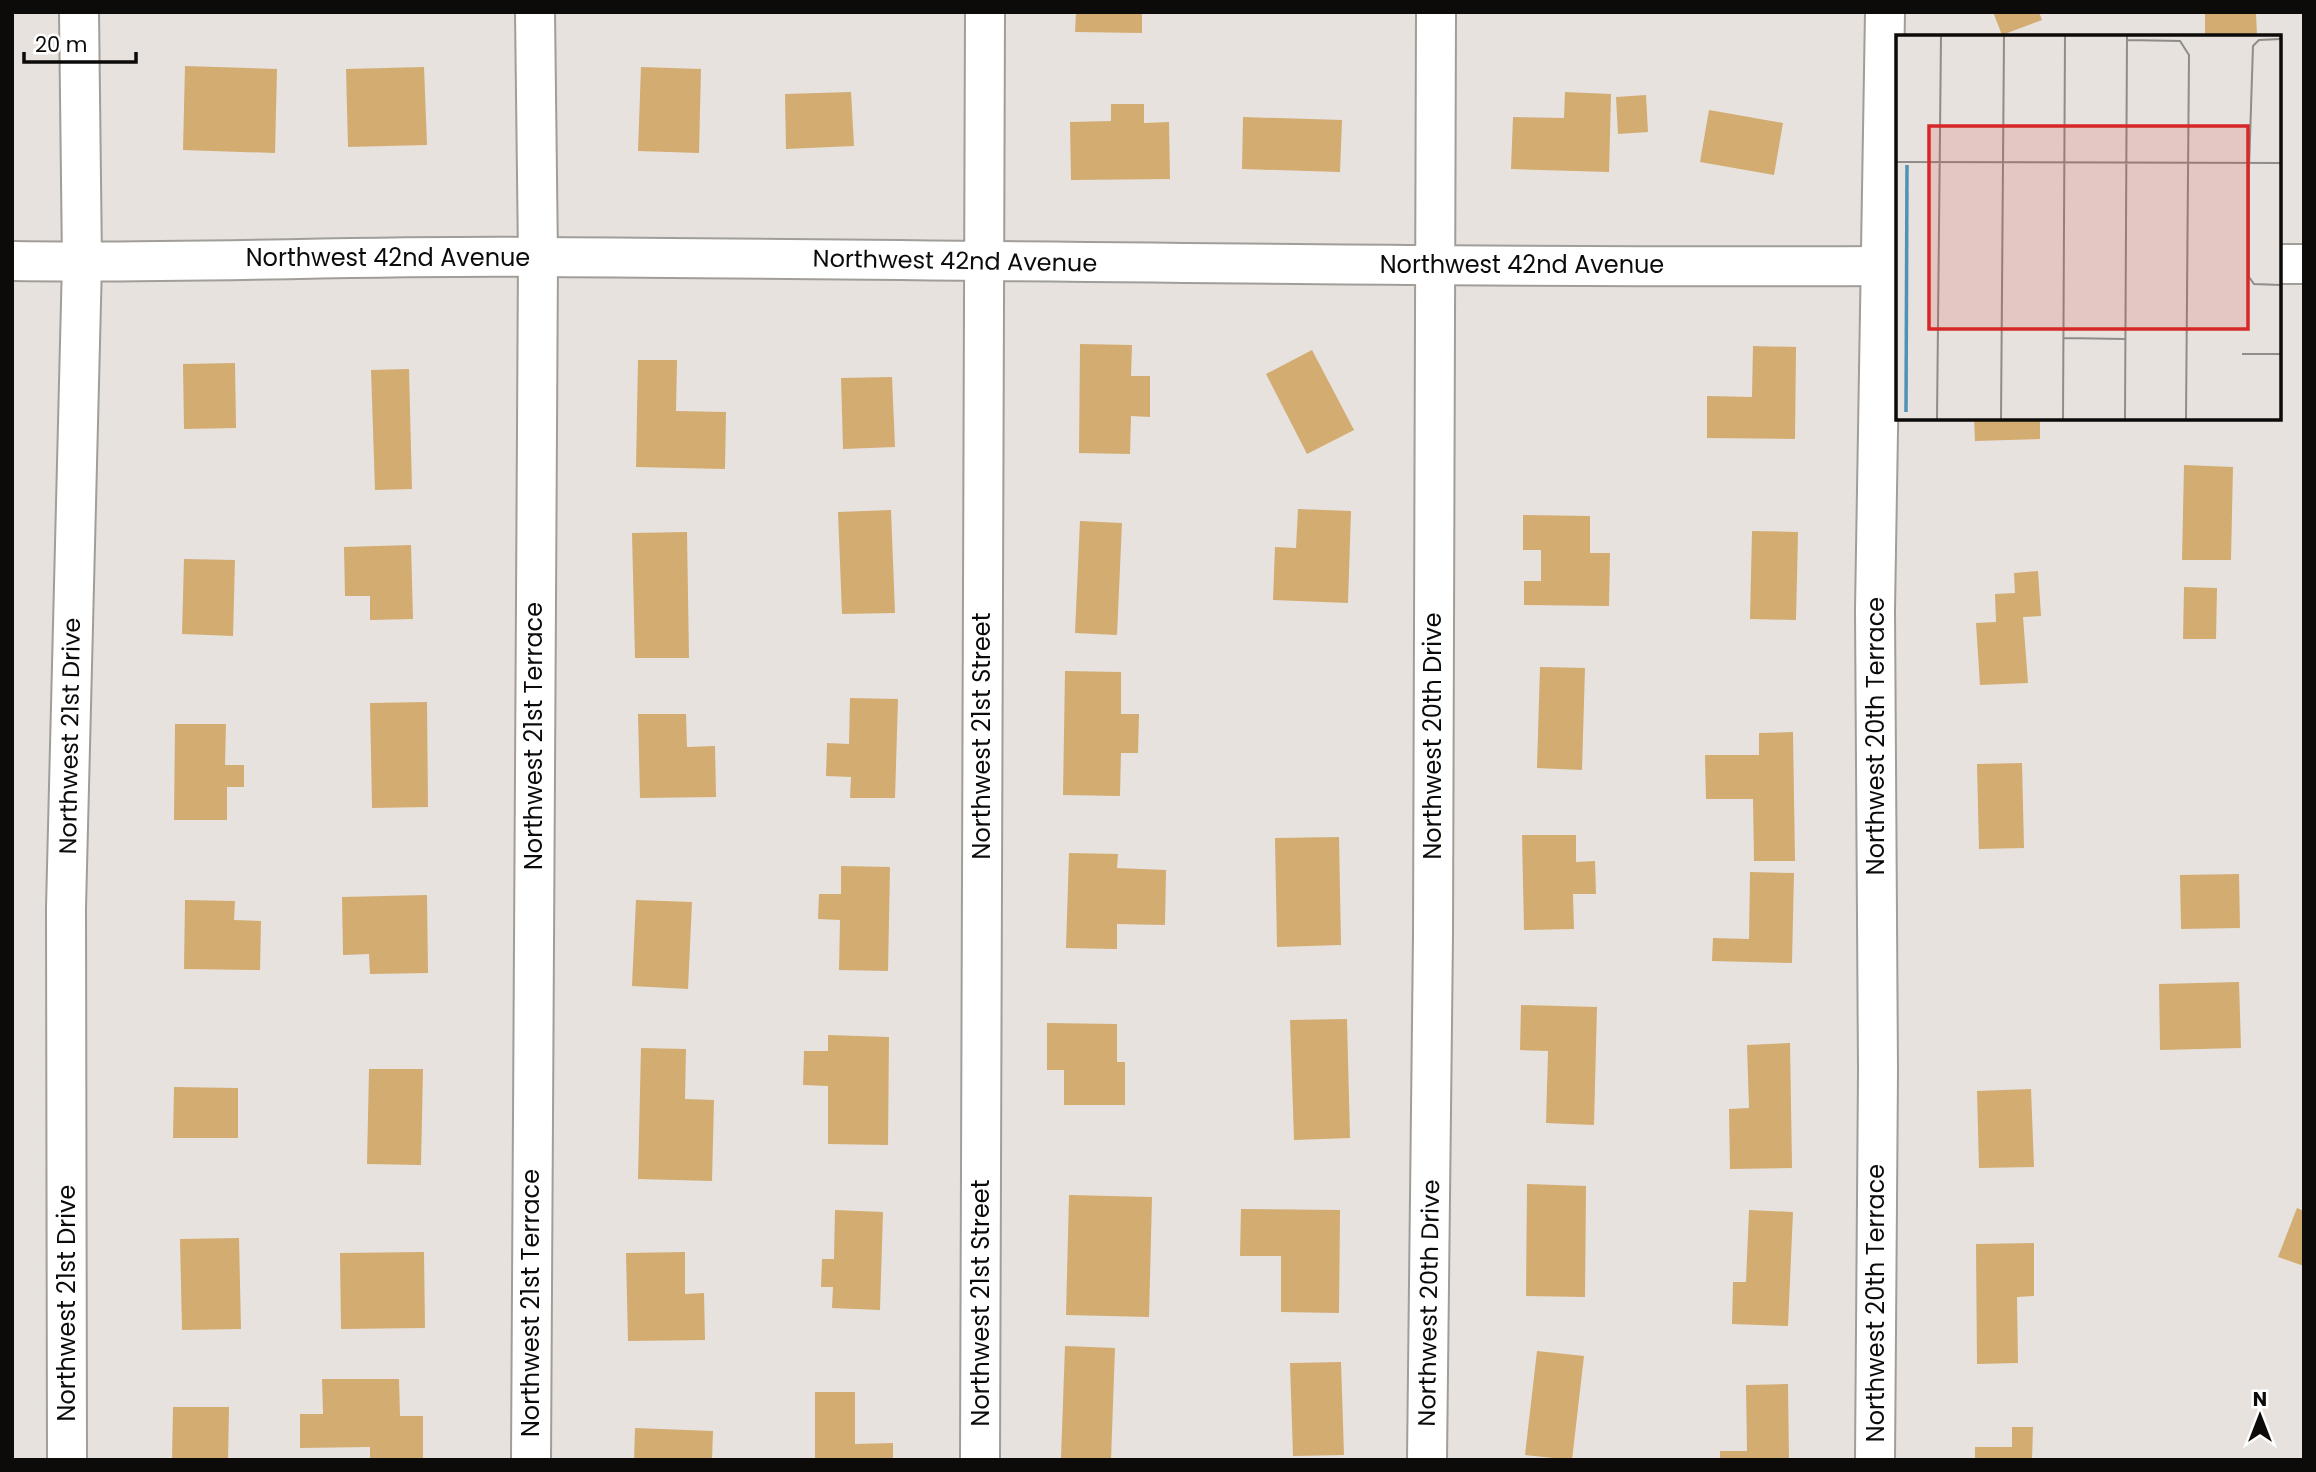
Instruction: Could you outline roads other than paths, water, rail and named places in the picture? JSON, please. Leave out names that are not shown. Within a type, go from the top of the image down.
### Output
[{"type":"street","name":"Northwest 21st Drive","points":[[67,1460],[65,908],[82,262],[79,12]]},
{"type":"street","name":"Northwest 21st Terrace","points":[[531,1460],[538,257],[535,12]]},
{"type":"street","name":"Northwest 21st Street","points":[[980,1460],[985,12]]},
{"type":"street","name":"Northwest 20th Drive","points":[[1427,1460],[1433,935],[1436,12]]},
{"type":"street","name":"Northwest 20th Terrace","points":[[1875,1460],[1878,1071],[1875,610],[1889,266],[1885,12]]},
{"type":"street","name":"Northwest 42nd Avenue","points":[[12,261],[538,257],[1889,266]]},
{"type":"street","points":[[2281,264],[2304,264]]}]
